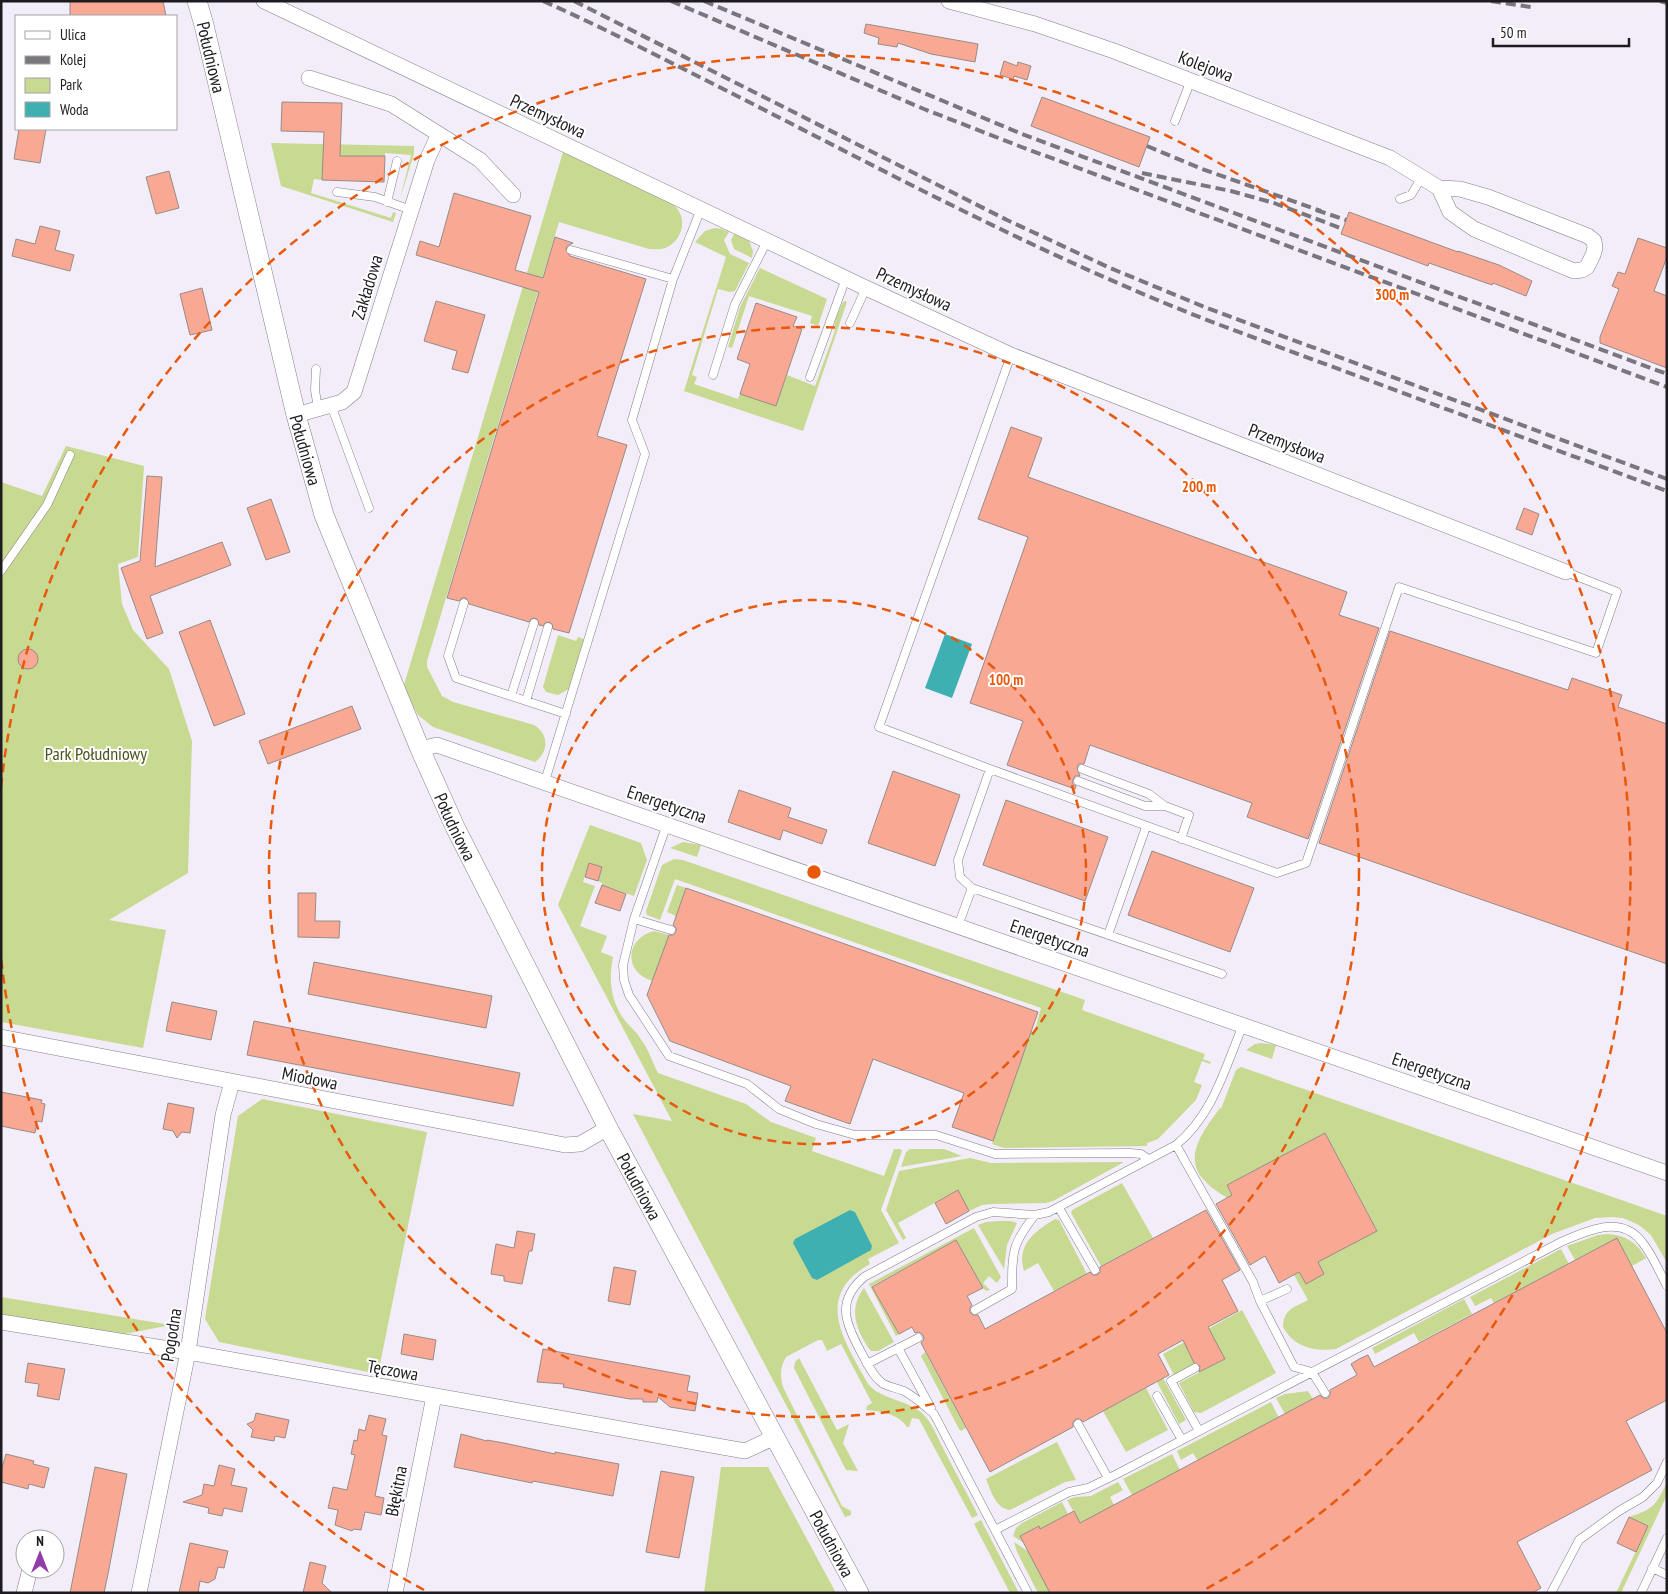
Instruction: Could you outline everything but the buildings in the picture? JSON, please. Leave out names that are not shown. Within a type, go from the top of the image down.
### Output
[{"type":"street","name":"Południowa","points":[[197,1],[296,416],[324,516],[420,749],[455,827],[608,1128],[859,1593]]},
{"type":"street","name":"Przemysłowa","points":[[264,1],[866,288],[1011,355],[1566,572]]},
{"type":"street","name":"Kolejowa","points":[[949,1],[1051,29],[1191,80],[1390,158],[1439,188],[1460,189],[1488,197],[1588,236],[1594,241],[1595,248],[1588,267],[1574,271],[1481,234],[1450,212],[1439,188]]},
{"type":"street","points":[[309,78],[391,104],[480,160],[513,195]]},
{"type":"street","name":"Zakładowa","points":[[296,416],[349,398],[354,392],[427,160],[439,134]]},
{"type":"street","name":"Energetyczna","points":[[420,749],[438,744],[1667,1173]]},
{"type":"street","name":"Miodowa","points":[[1,1037],[565,1145],[580,1144],[608,1128]]},
{"type":"street","name":"Pogodna","points":[[138,1593],[188,1352],[223,1115],[232,1082]]},
{"type":"street","name":"Tęczowa","points":[[1,1322],[188,1352],[745,1451],[775,1438]]},
{"type":"street","name":"Błękitna","points":[[395,1593],[434,1396]]},
{"type":"street","points":[[24,1593],[28,1579]]},
{"type":"lane","points":[[1175,121],[1191,80]]},
{"type":"lane","points":[[387,202],[397,161]]},
{"type":"lane","points":[[1400,199],[1411,195],[1422,177]]},
{"type":"lane","points":[[336,192],[375,197],[411,210]]},
{"type":"lane","points":[[545,782],[645,454],[632,420],[672,279],[701,209]]},
{"type":"lane","points":[[712,375],[735,304],[767,241]]},
{"type":"lane","points":[[571,250],[672,279]]},
{"type":"lane","points":[[810,377],[846,278]]},
{"type":"lane","points":[[850,323],[866,288]]},
{"type":"lane","points":[[1011,355],[879,727],[1146,827],[1277,873],[1306,863],[1399,587],[1596,653],[1617,592],[1566,572]]},
{"type":"lane","points":[[316,369],[315,390],[325,407],[368,508]]},
{"type":"lane","points":[[1,571],[47,505],[70,455]]},
{"type":"lane","points":[[464,603],[448,656],[456,678],[566,714]]},
{"type":"lane","points":[[511,696],[534,623]]},
{"type":"lane","points":[[526,701],[548,627]]},
{"type":"lane","points":[[990,769],[958,860],[960,877],[972,888],[1222,974]]},
{"type":"lane","points":[[1082,769],[1149,794],[1165,806],[1189,814],[1181,839]]},
{"type":"lane","points":[[1078,781],[1145,806],[1165,806]]},
{"type":"lane","points":[[667,823],[634,919],[623,965],[624,980],[629,995],[669,1056],[747,1084],[779,1109],[816,1124],[854,1135],[936,1135],[995,1154],[1130,1153],[1141,1154],[1148,1159]]},
{"type":"lane","points":[[1108,935],[1146,827]]},
{"type":"lane","points":[[958,926],[972,888]]},
{"type":"lane","points":[[634,919],[671,930]]},
{"type":"lane","points":[[934,1414],[917,1399],[902,1390],[884,1384],[872,1373],[849,1330],[846,1319],[849,1295],[855,1285],[864,1277],[976,1217],[993,1212],[1035,1215],[1049,1212],[1176,1145],[1188,1135],[1201,1119],[1213,1099],[1243,1025]]},
{"type":"lane","points":[[1176,1145],[1253,1282],[1260,1301],[1294,1367],[1312,1372],[1325,1393]]},
{"type":"lane","points":[[1059,1208],[1095,1270]]},
{"type":"lane","points":[[975,1310],[1012,1289],[1012,1265],[1015,1246],[1022,1232],[1035,1215]]},
{"type":"lane","points":[[995,1530],[1069,1492],[1088,1488],[1108,1478],[1583,1232],[1602,1227],[1622,1228],[1637,1235],[1644,1243],[1667,1286]]},
{"type":"lane","points":[[1260,1301],[1287,1289]]},
{"type":"lane","points":[[867,1364],[918,1338]]},
{"type":"lane","points":[[898,1348],[1028,1593]]},
{"type":"lane","points":[[1195,1368],[1171,1381],[1199,1431]]},
{"type":"lane","points":[[1157,1396],[1182,1440]]},
{"type":"lane","points":[[1078,1424],[1108,1478]]},
{"type":"lane","points":[[1550,1593],[1579,1540],[1619,1510],[1643,1498],[1656,1483],[1667,1462]]},
{"type":"lane","points":[[1641,1593],[1667,1538]]},
{"type":"lane","points":[[1652,1568],[1667,1575]]},
{"type":"green space","points":[[271,143],[414,146],[414,154],[400,199],[411,155],[385,153],[385,156],[324,156],[322,180],[314,179],[311,193],[391,218],[393,212],[396,213],[393,222],[281,186]]},
{"type":"green space","points":[[563,152],[671,203],[680,214],[682,227],[680,233],[671,244],[663,249],[649,249],[559,222],[427,661],[427,667],[442,696],[453,702],[534,725],[539,729],[545,738],[545,748],[540,758],[535,762],[433,727],[418,715],[404,685]]},
{"type":"green space","points":[[714,228],[729,232],[724,240],[730,254],[749,263],[735,291],[730,292],[718,289],[692,375],[697,377],[694,384],[738,399],[740,394],[776,406],[787,375],[815,386],[835,331],[837,316],[843,302],[847,302],[803,431],[684,391],[726,257],[695,242],[705,231]]},
{"type":"green space","points":[[734,234],[749,241],[753,251],[752,258],[734,249],[731,240]]},
{"type":"green space","points":[[760,268],[827,299],[818,326],[810,323],[812,316],[749,296],[732,348],[728,347],[740,307]]},
{"type":"green space","name":"Park Południowy","points":[[66,446],[144,466],[138,557],[118,564],[122,604],[133,630],[169,669],[192,741],[188,873],[109,920],[166,930],[143,1048],[1,1022],[1,482],[42,496]]},
{"type":"green space","points":[[558,635],[576,641],[578,637],[584,639],[569,689],[558,695],[546,692],[543,687]]},
{"type":"green space","points":[[590,825],[641,843],[647,860],[634,896],[602,885],[598,881],[602,867],[589,863],[583,882],[595,886],[580,926],[607,936],[601,952],[613,957],[611,983],[614,1000],[622,1016],[645,1046],[658,1073],[746,1104],[771,1122],[816,1138],[812,1151],[884,1176],[894,1149],[902,1151],[881,1210],[899,1243],[868,1259],[870,1264],[852,1277],[842,1290],[838,1305],[839,1320],[850,1352],[868,1384],[887,1397],[915,1408],[929,1421],[978,1515],[972,1518],[919,1419],[912,1418],[909,1427],[907,1427],[894,1416],[883,1412],[866,1410],[867,1406],[872,1403],[841,1344],[827,1351],[822,1340],[818,1340],[786,1357],[781,1372],[781,1379],[783,1387],[842,1506],[851,1511],[851,1515],[845,1517],[633,1114],[672,1121],[558,905]]},
{"type":"green space","points":[[683,842],[701,845],[697,857],[670,848]]},
{"type":"green space","points":[[674,859],[683,860],[1085,1000],[1082,1010],[1205,1054],[1203,1059],[1211,1062],[1210,1064],[1202,1061],[1194,1082],[1202,1085],[1196,1100],[1158,1139],[1147,1143],[1147,1146],[1004,1148],[992,1144],[1031,1032],[1034,1033],[1041,1008],[675,879],[660,920],[647,915],[646,911],[662,865]]},
{"type":"green space","points":[[677,885],[686,888],[676,916],[667,912]]},
{"type":"green space","points":[[654,931],[669,935],[653,981],[643,977],[636,971],[632,964],[631,956],[637,941],[644,935]]},
{"type":"green space","points":[[1255,1044],[1276,1045],[1272,1059],[1246,1050]]},
{"type":"green space","points":[[1241,1067],[1667,1216],[1667,1263],[1651,1235],[1639,1225],[1623,1218],[1595,1218],[1552,1234],[1336,1349],[1320,1350],[1305,1347],[1293,1339],[1283,1327],[1287,1313],[1308,1300],[1294,1275],[1299,1272],[1306,1284],[1318,1262],[1377,1230],[1325,1133],[1227,1185],[1232,1195],[1227,1198],[1205,1181],[1198,1172],[1195,1162],[1198,1143],[1208,1125],[1221,1109],[1236,1070]]},
{"type":"green space","points":[[262,1099],[427,1132],[378,1374],[219,1342],[205,1319],[238,1116]]},
{"type":"green space","points":[[910,1149],[944,1149],[962,1156],[901,1167],[906,1152]]},
{"type":"green space","points":[[970,1158],[991,1163],[1124,1162],[1046,1203],[991,1204],[982,1205],[969,1211],[958,1190],[898,1223],[906,1238],[903,1240],[886,1210],[899,1171]]},
{"type":"green space","points":[[1122,1183],[1153,1238],[1101,1266],[1071,1213],[1072,1210]]},
{"type":"green space","points":[[1055,1219],[1059,1220],[1087,1274],[1054,1291],[1038,1263],[1024,1271],[1022,1262],[1025,1246],[1029,1240],[1034,1234]]},
{"type":"green space","points":[[999,1221],[1017,1223],[1007,1245],[1004,1269],[978,1225]]},
{"type":"green space","points":[[974,1228],[1001,1277],[997,1283],[989,1276],[983,1283],[990,1290],[986,1291],[983,1288],[956,1240],[872,1286],[899,1334],[896,1336],[869,1284]]},
{"type":"green space","points":[[1608,1234],[1626,1238],[1639,1248],[1646,1258],[1632,1266],[1617,1238],[1575,1260],[1567,1246],[1598,1235]]},
{"type":"green space","points":[[1561,1249],[1569,1264],[1494,1303],[1491,1298],[1475,1306],[1470,1297]]},
{"type":"green space","points":[[864,1288],[894,1342],[878,1351],[871,1351],[862,1337],[857,1324],[855,1312],[857,1300]]},
{"type":"green space","points":[[1,1297],[171,1325],[125,1334],[1,1315]]},
{"type":"green space","points":[[1464,1299],[1472,1314],[1419,1342],[1414,1333],[1375,1354],[1372,1348]]},
{"type":"green space","points":[[1242,1310],[1276,1373],[1201,1413],[1194,1412],[1179,1383],[1225,1359],[1214,1339],[1189,1352],[1195,1364],[1174,1375],[1163,1354]]},
{"type":"green space","points":[[925,1352],[966,1428],[961,1431],[921,1356]]},
{"type":"green space","points":[[799,1358],[837,1430],[849,1424],[843,1443],[858,1471],[846,1470],[794,1368],[795,1362]]},
{"type":"green space","points":[[1163,1378],[1186,1420],[1179,1424],[1157,1382]]},
{"type":"green space","points":[[1146,1388],[1168,1430],[1126,1452],[1103,1411]]},
{"type":"green space","points":[[1308,1391],[1313,1399],[1285,1414],[1276,1398],[1285,1394]]},
{"type":"green space","points":[[1271,1402],[1279,1418],[1198,1461],[1193,1453],[1181,1460],[1177,1451]]},
{"type":"green space","points":[[1057,1442],[1076,1480],[1065,1482],[1010,1510],[1001,1506],[992,1494],[986,1479]]},
{"type":"green space","points":[[1172,1454],[1180,1470],[1132,1495],[1123,1479]]},
{"type":"green space","points":[[721,1467],[768,1467],[836,1593],[704,1593]]},
{"type":"green space","points":[[1118,1482],[1123,1490],[1110,1497],[1114,1505],[1080,1523],[1067,1500],[1075,1497],[1091,1496]]},
{"type":"green space","points":[[1667,1482],[1667,1495],[1621,1593],[1616,1593],[1648,1526],[1629,1517],[1653,1505]]},
{"type":"green space","points":[[1062,1502],[1068,1514],[1040,1529],[1038,1526],[1020,1536],[1024,1543],[1013,1536],[1016,1528],[1022,1523]]},
{"type":"green space","points":[[981,1520],[1019,1593],[1010,1593],[974,1524]]},
{"type":"green space","points":[[1014,1542],[1029,1552],[1050,1593],[1038,1593],[1017,1552]]},
{"type":"water","points":[[945,634],[972,644],[952,698],[925,688]]},
{"type":"water","points":[[850,1210],[855,1212],[872,1246],[871,1250],[817,1280],[812,1278],[793,1243],[795,1239]]},
{"type":"railway","points":[[543,1],[594,24],[919,189],[1098,274],[1220,325],[1667,491]]},
{"type":"railway","points":[[574,1],[1007,220],[1110,268],[1207,308],[1667,479]]},
{"type":"railway","points":[[671,1],[924,109],[1019,146],[1667,387]]},
{"type":"railway","points":[[704,1],[1022,134],[1667,374]]},
{"type":"railway","points":[[1491,1],[1531,7]]},
{"type":"railway","points":[[1660,1],[1667,3]]},
{"type":"railway","points":[[1147,146],[1202,169],[1321,211]]},
{"type":"railway","points":[[1142,173],[1231,191],[1274,203],[1343,229]]},
{"type":"railway","points":[[1316,210],[1346,220]]}]
